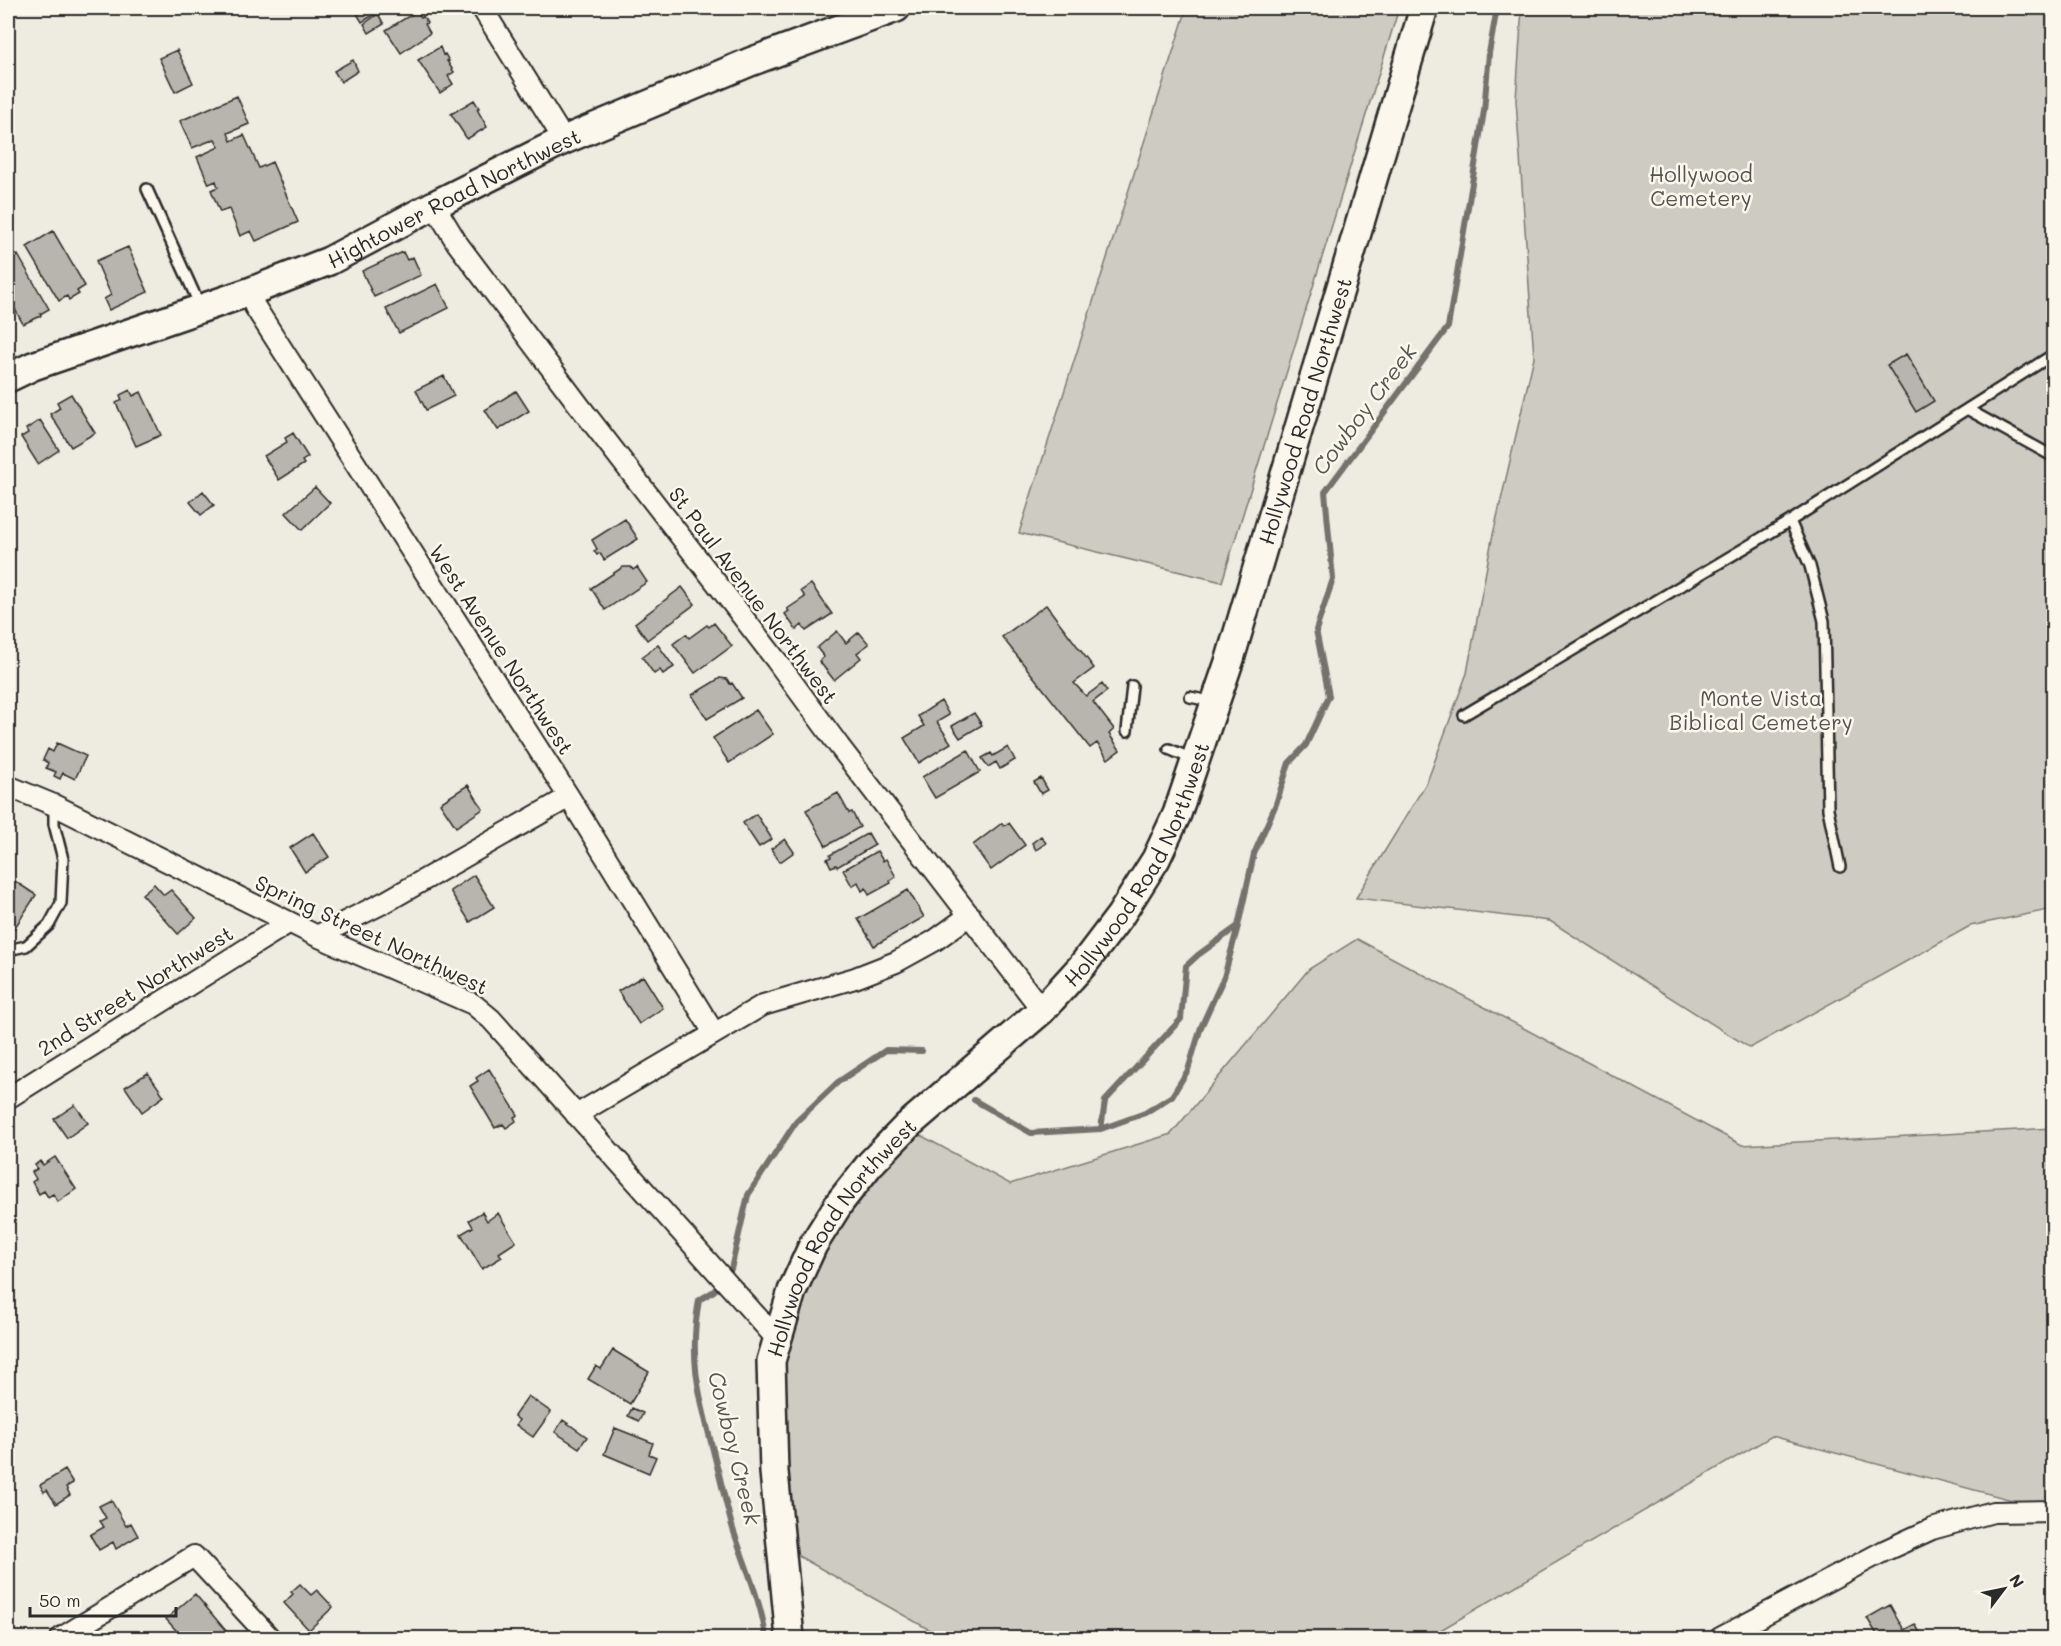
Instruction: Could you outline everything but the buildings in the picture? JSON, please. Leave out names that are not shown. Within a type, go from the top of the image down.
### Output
[{"type":"street","points":[[482,8],[564,140]]},
{"type":"street","name":"Hightower Road Northwest","points":[[8,378],[33,366],[249,292],[329,261],[564,140],[750,62],[896,8]]},
{"type":"street","name":"Hollywood Road Northwest","points":[[790,1638],[774,1472],[771,1360],[792,1291],[813,1245],[840,1202],[870,1164],[907,1126],[1042,1010],[1082,966],[1120,916],[1156,859],[1177,814],[1196,761],[1203,700],[1230,659],[1424,8]]},
{"type":"street","name":"St Paul Avenue Northwest","points":[[434,205],[457,243],[567,390],[1042,1010]]},
{"type":"street","name":"West Avenue Northwest","points":[[249,292],[267,327],[569,797],[714,1033]]},
{"type":"street","name":"Spring Street Northwest","points":[[8,786],[54,805],[317,936],[473,1004],[491,1019],[776,1338]]},
{"type":"street","points":[[317,936],[387,901],[569,797]]},
{"type":"street","points":[[576,1114],[763,1005],[855,978],[896,962],[934,941],[970,915]]},
{"type":"street","name":"2nd Street Northwest","points":[[8,1098],[288,922]]},
{"type":"street","points":[[1720,1638],[1884,1551],[1932,1529],[1993,1512],[2054,1511]]},
{"type":"street","points":[[62,1638],[194,1556],[270,1638]]},
{"type":"lane","points":[[147,189],[201,309]]},
{"type":"lane","points":[[1464,715],[1790,521],[2054,354]]},
{"type":"lane","points":[[1967,409],[2054,457]]},
{"type":"lane","points":[[1790,521],[1810,566],[1824,621],[1828,809],[1840,867]]},
{"type":"lane","points":[[1127,731],[1132,686]]},
{"type":"lane","points":[[1169,749],[1196,761]]},
{"type":"lane","points":[[8,950],[26,946],[50,925],[62,903],[63,859],[54,824],[54,805]]},
{"type":"green space","points":[[1187,8],[1399,8],[1222,582],[1019,533]]},
{"type":"green space","name":"Monte Vista Biblical Cemetery","points":[[1522,8],[2053,8],[2053,909],[1970,926],[1750,1048],[1550,921],[1356,898],[1427,782],[1467,673],[1492,539],[1534,357],[1516,100]]},
{"type":"green space","points":[[1357,939],[1742,1145],[2053,1128],[2053,1511],[1772,1436],[1427,1638],[944,1638],[770,1540],[767,1349],[824,1236],[911,1130],[1010,1184],[1171,1134],[1309,969]]},
{"type":"waterway","name":"Cowboy Creek","points":[[974,1100],[1031,1133],[1101,1129],[1105,1101],[1181,1019],[1186,966],[1238,926],[1254,854],[1276,804],[1289,763],[1306,745],[1329,696],[1316,630],[1333,579],[1325,492],[1448,327],[1484,111],[1489,53],[1497,8]]},
{"type":"waterway","points":[[1101,1129],[1145,1113],[1172,1096],[1188,1070],[1201,1027],[1224,977],[1238,926]]},
{"type":"waterway","name":"Cowboy Creek","points":[[766,1638],[757,1597],[730,1520],[700,1398],[695,1361],[699,1300],[714,1291],[731,1269],[748,1195],[796,1122],[838,1082],[886,1050],[922,1051]]},
{"type":"park label","name":"Hollywood Cemetery","points":[[1701,185]]}]
